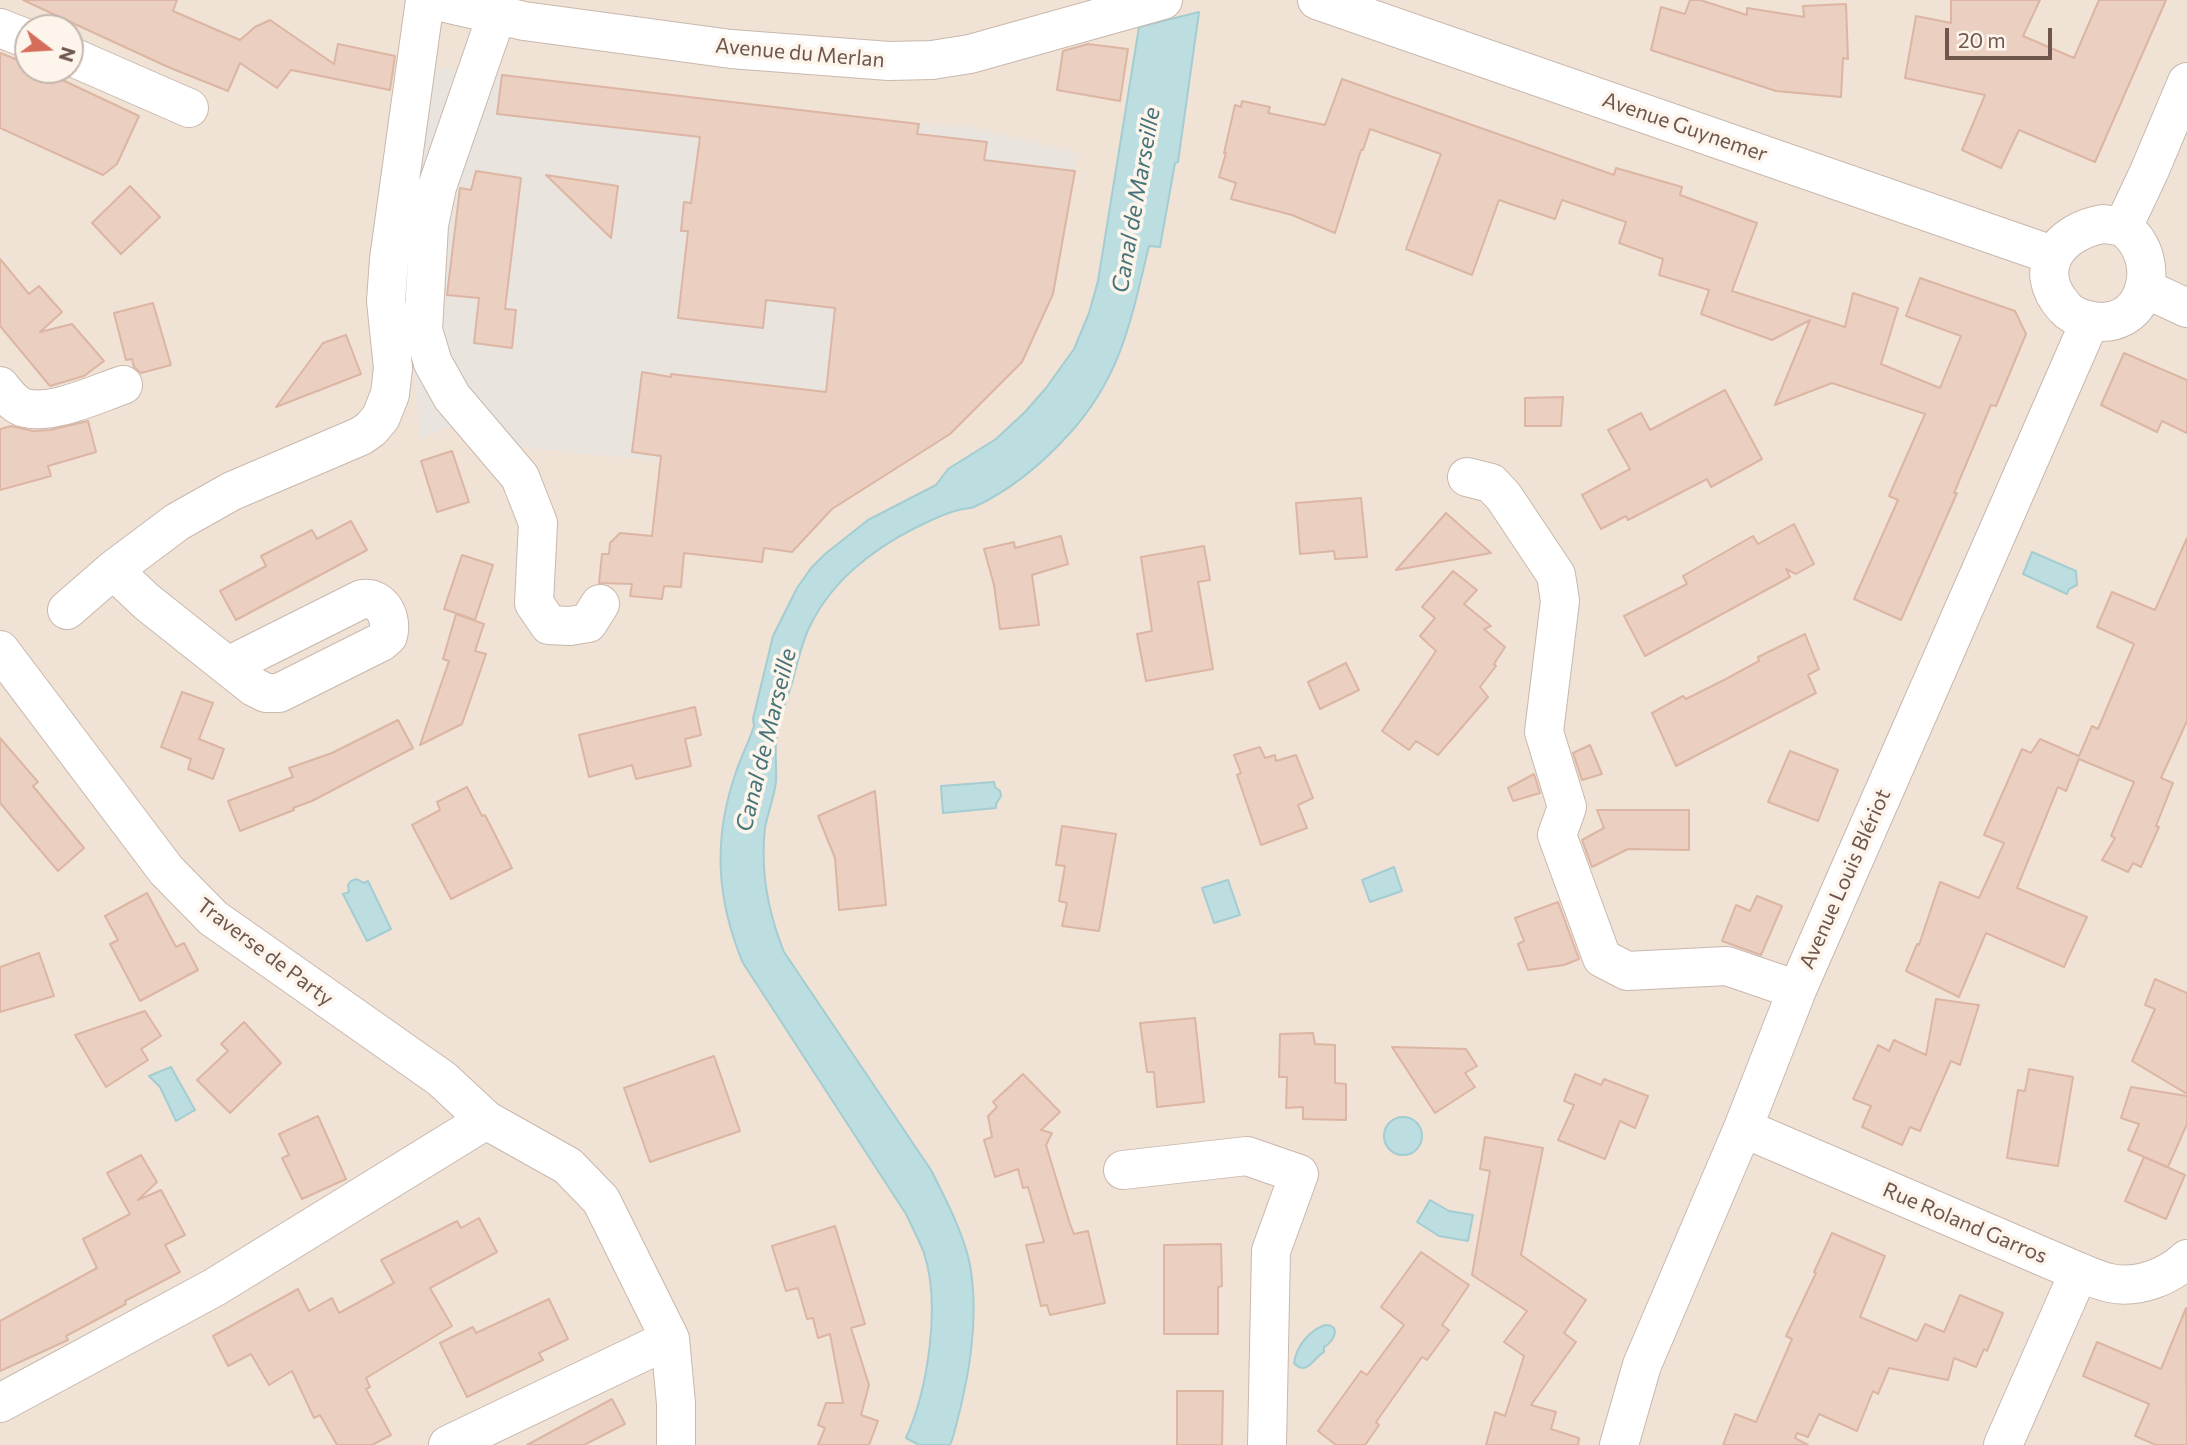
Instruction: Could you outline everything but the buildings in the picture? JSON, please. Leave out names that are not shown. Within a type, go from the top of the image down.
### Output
[{"type":"street","points":[[67,610],[148,542],[202,508],[232,491],[360,436],[381,417],[390,394],[393,368],[386,301],[389,259],[425,0]]},
{"type":"street","name":"Avenue du Merlan","points":[[432,0],[524,21],[594,15],[731,49],[889,61],[932,60],[970,54],[1163,0]]},
{"type":"street","name":"Avenue Guynemer","points":[[1317,0],[2052,255]]},
{"type":"street","points":[[497,15],[437,187],[429,225],[423,330],[433,363],[452,397],[520,477],[538,523],[534,603],[550,625],[570,626],[588,623],[600,604]]},
{"type":"street","points":[[84,62],[190,108]]},
{"type":"street","points":[[2128,216],[2147,262],[2146,289],[2138,303],[2128,314],[2099,323],[2070,313],[2059,301],[2052,286],[2052,255],[2064,240],[2077,231],[2128,216],[2187,82]]},
{"type":"street","points":[[2146,289],[2187,308]]},
{"type":"street","name":"Avenue Louis Blériot","points":[[1619,1445],[1642,1365],[1744,1128],[1797,990],[2090,321]]},
{"type":"street","points":[[0,386],[13,402],[25,408],[42,409],[61,406],[123,385]]},
{"type":"street","points":[[1467,477],[1491,483],[1504,497],[1556,575],[1560,601],[1544,732],[1567,807],[1557,835],[1602,958],[1627,971],[1727,966],[1797,990]]},
{"type":"street","points":[[113,570],[228,666]]},
{"type":"street","name":"Traverse de Party","points":[[0,650],[166,870],[213,918],[442,1079],[486,1120],[568,1166],[601,1200],[670,1339],[676,1404],[676,1445]]},
{"type":"street","points":[[0,1403],[215,1287],[486,1120]]},
{"type":"street","name":"Rue Roland Garros","points":[[1744,1128],[2112,1284],[2139,1284],[2173,1272],[2187,1259]]},
{"type":"street","points":[[1123,1170],[1247,1156],[1299,1174],[1271,1251],[1267,1445]]},
{"type":"street","points":[[2003,1445],[2079,1272]]},
{"type":"street","points":[[448,1445],[670,1339]]},
{"type":"shaded area","points":[[0,0],[2187,0],[2187,1445],[0,1445]]},
{"type":"shaded area","points":[[433,67],[957,128],[958,124],[1078,153],[1053,294],[1022,362],[950,434],[832,509],[792,552],[652,539],[660,461],[527,448],[461,436],[455,425],[420,439],[406,282]]},
{"type":"water","name":"Canal de Marseille","points":[[1199,12],[1178,162],[1175,163],[1160,247],[1149,246],[1130,322],[1102,390],[1060,444],[1014,484],[974,507],[942,515],[899,537],[868,557],[840,582],[828,596],[806,635],[778,728],[776,782],[765,828],[764,860],[767,891],[778,937],[784,952],[931,1170],[959,1229],[970,1265],[974,1308],[971,1352],[953,1437],[950,1445],[919,1445],[906,1438],[920,1396],[930,1347],[931,1297],[924,1253],[906,1214],[743,963],[727,915],[723,892],[721,845],[724,821],[736,772],[754,726],[753,719],[773,636],[797,588],[811,568],[868,520],[936,485],[948,469],[996,439],[1046,388],[1074,349],[1089,313],[1098,281],[1139,27]]},
{"type":"water","points":[[2032,552],[2076,571],[2077,585],[2069,589],[2067,594],[2023,574]]},
{"type":"water","points":[[994,782],[1001,796],[996,808],[943,813],[941,786]]},
{"type":"water","points":[[1394,867],[1402,891],[1370,902],[1362,880]]},
{"type":"water","points":[[357,879],[364,883],[368,881],[391,929],[367,941],[343,894],[349,892],[348,885],[351,881]]},
{"type":"water","points":[[1228,880],[1240,915],[1214,923],[1202,888]]},
{"type":"water","points":[[171,1067],[195,1110],[176,1121],[160,1087],[149,1076]]},
{"type":"water","points":[[1403,1117],[1416,1123],[1422,1136],[1416,1149],[1403,1155],[1390,1149],[1384,1136],[1390,1123]]},
{"type":"water","points":[[1430,1200],[1449,1211],[1473,1215],[1468,1241],[1439,1236],[1417,1222]]},
{"type":"water","points":[[1325,1325],[1335,1331],[1333,1338],[1324,1347],[1324,1352],[1310,1365],[1299,1367],[1294,1363],[1301,1345],[1309,1335]]}]
